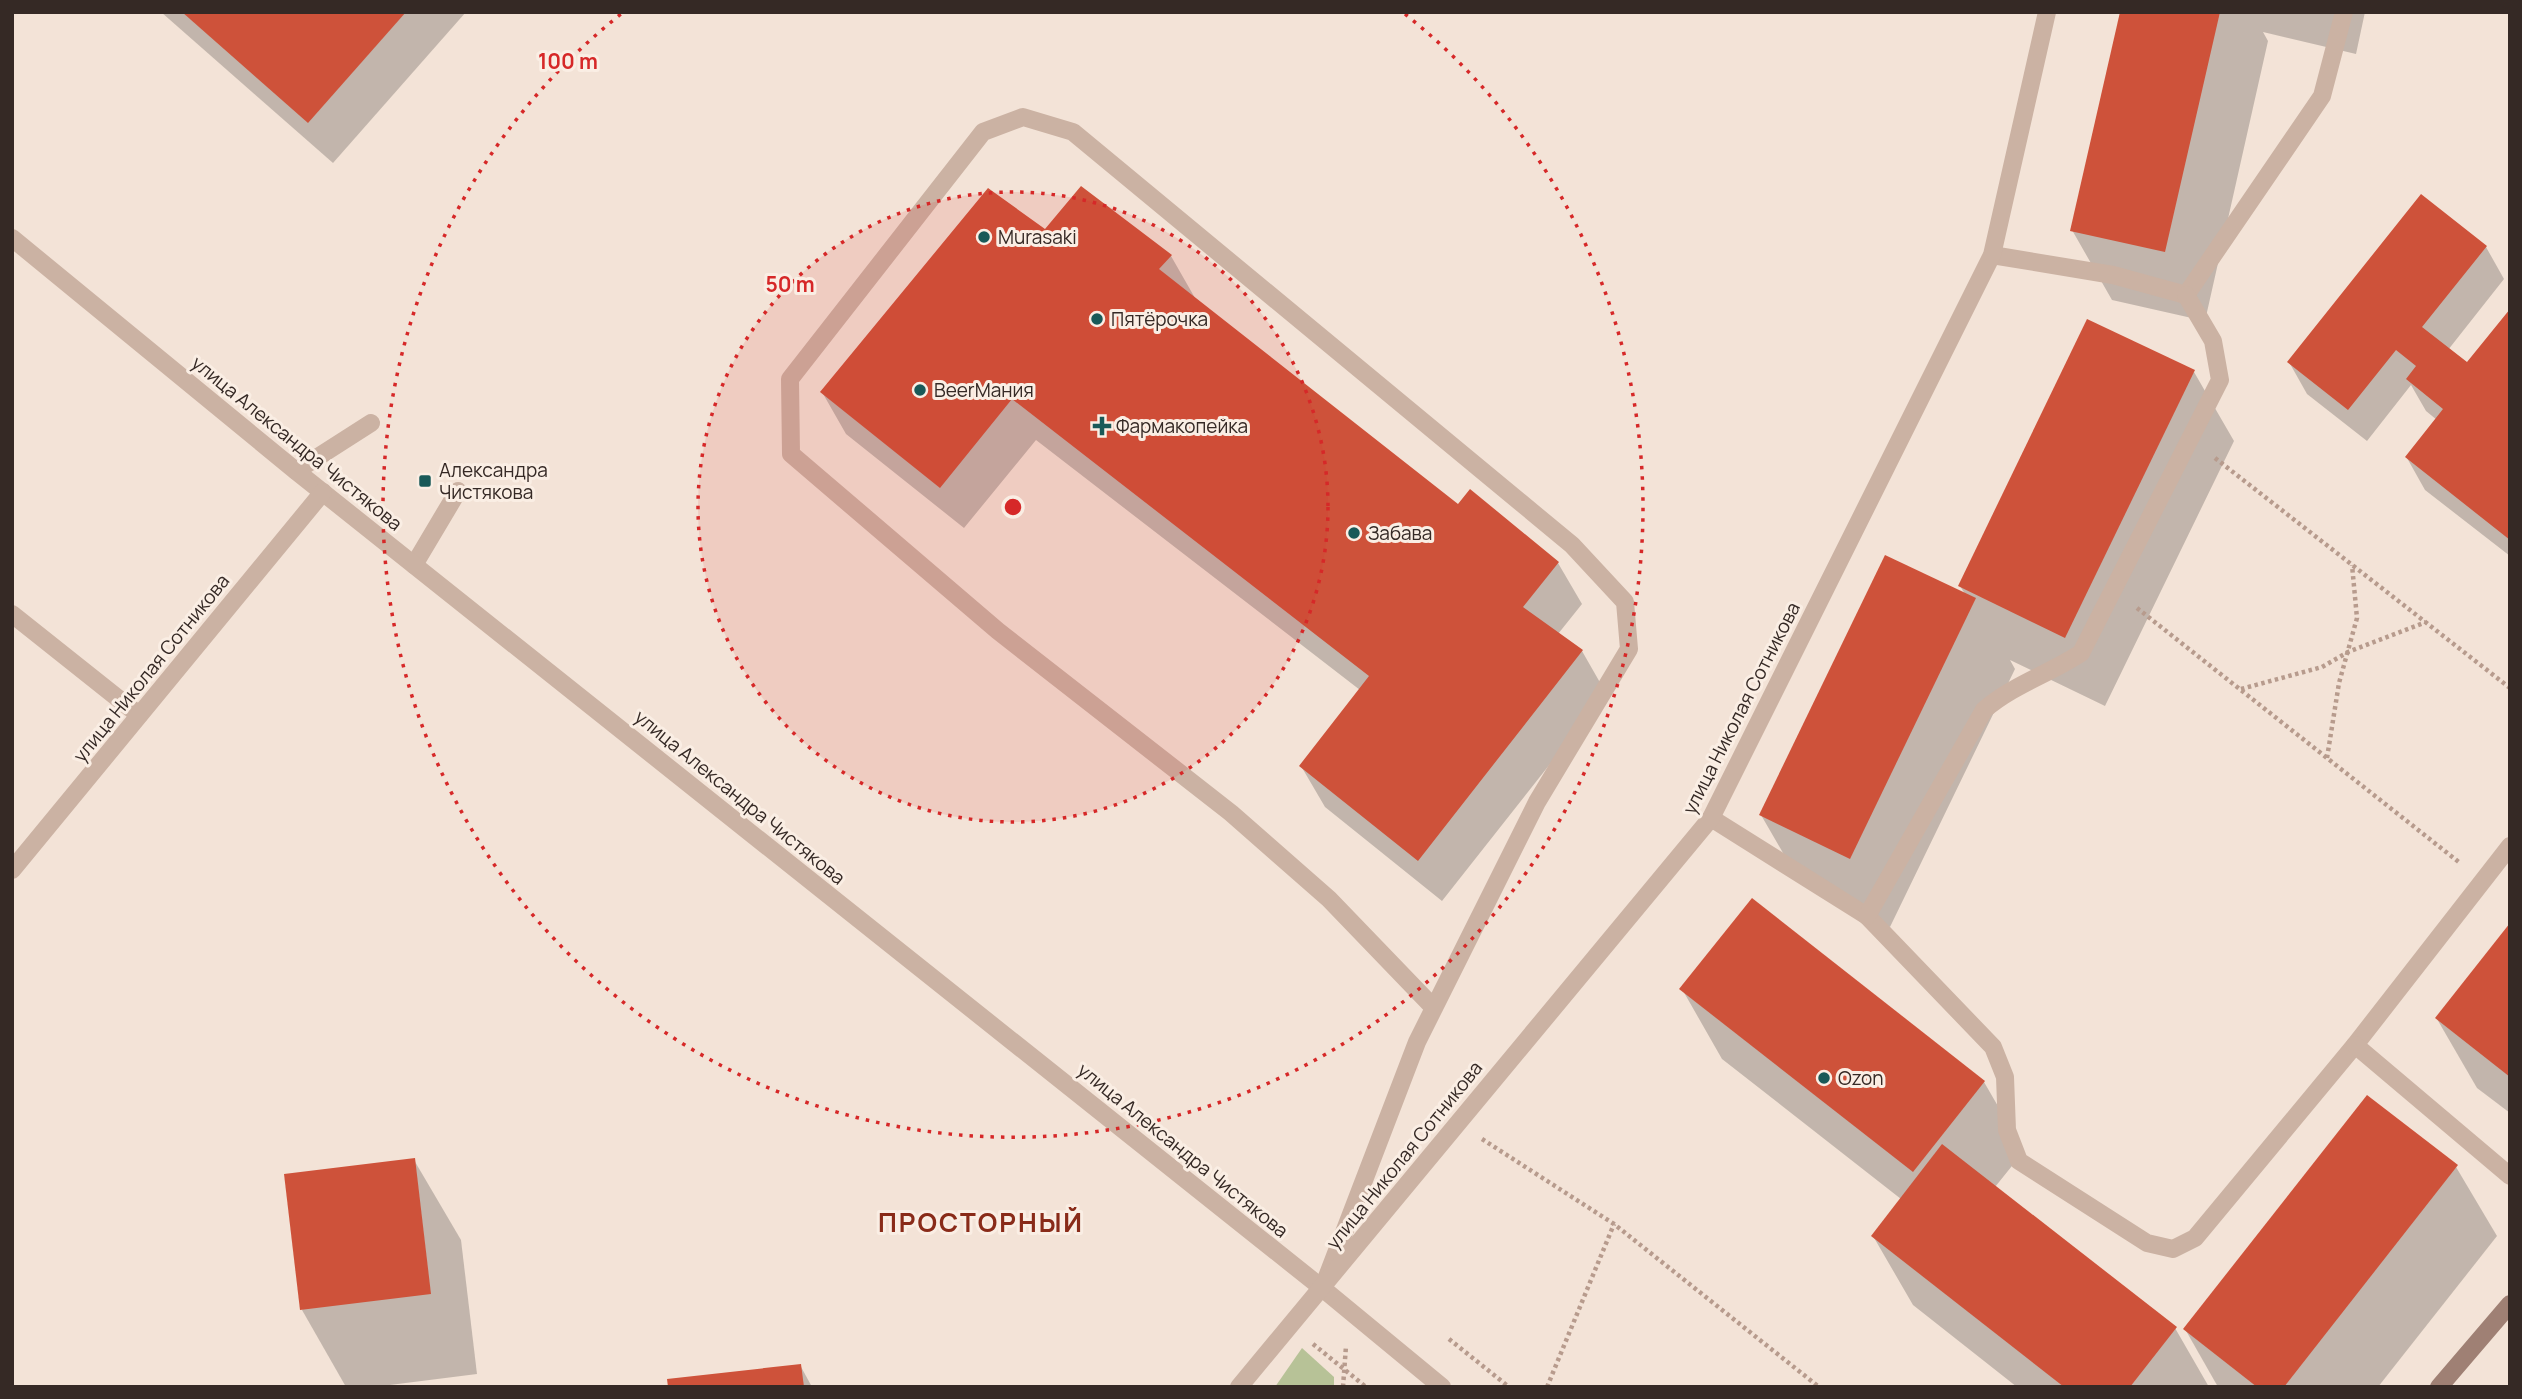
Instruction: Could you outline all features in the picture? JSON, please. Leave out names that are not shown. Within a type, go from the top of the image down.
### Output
[{"type":"street","name":"улица Николая Сотникова","points":[[1239,1387],[1711,818],[1992,254],[2047,12]]},
{"type":"street","points":[[2186,295],[2322,96],[2344,12]]},
{"type":"street","points":[[1322,1288],[1417,1042],[1434,1008],[1536,802],[1629,649],[1625,602],[1572,545],[1073,132],[1023,117],[983,132],[790,379],[791,454],[998,631],[1231,813],[1329,899],[1434,1008]]},
{"type":"street","name":"улица Александра Чистякова","points":[[12,238],[296,471],[1322,1288],[1442,1387]]},
{"type":"street","points":[[1867,916],[1984,710],[2001,695],[2061,666],[2081,653],[2220,380],[2213,341],[2186,295],[2113,275],[1992,254]]},
{"type":"street","points":[[296,471],[371,423]]},
{"type":"street","points":[[414,565],[458,491]]},
{"type":"street","name":"улица Николая Сотникова","points":[[12,870],[323,492]]},
{"type":"street","points":[[13,616],[139,715]]},
{"type":"street","points":[[1711,818],[1867,916],[1993,1047],[2005,1076],[2007,1130],[2019,1161],[2147,1243],[2173,1249],[2195,1238],[2354,1045],[2510,845]]},
{"type":"street","points":[[2354,1045],[2510,1176]]},
{"type":"street","points":[[2443,1385],[2510,1304]]},
{"type":"path","points":[[2190,438],[2510,688]]},
{"type":"path","points":[[2327,758],[2339,683],[2357,618],[2352,564]]},
{"type":"path","points":[[2113,589],[2483,880]]},
{"type":"path","points":[[2240,689],[2322,667],[2348,652],[2426,622]]},
{"type":"path","points":[[1457,1123],[1614,1224],[1819,1387]]},
{"type":"path","points":[[1547,1387],[1614,1224]]},
{"type":"path","points":[[1292,1324],[1325,1355],[1366,1387]]},
{"type":"path","points":[[1449,1339],[1509,1387]]},
{"type":"green space","points":[[1302,1348],[1334,1377],[1334,1387],[1275,1387]]},
{"type":"building","points":[[182,12],[406,12],[308,123]]},
{"type":"building","points":[[2120,12],[2220,12],[2165,252],[2070,231]]},
{"type":"building","name":"Забава","points":[[1081,186],[1172,255],[1159,269],[1458,504],[1470,489],[1559,562],[1523,607],[1583,650],[1418,861],[1299,766],[1369,676],[1012,399],[940,488],[820,392],[988,188],[1045,229]]},
{"type":"building","points":[[2421,194],[2487,246],[2422,327],[2467,362],[2510,309],[2510,540],[2405,457],[2443,409],[2406,379],[2416,366],[2396,350],[2348,410],[2287,362]]},
{"type":"building","points":[[2087,319],[2195,370],[2065,638],[1958,586]]},
{"type":"building","points":[[1885,555],[1976,598],[1850,859],[1759,815]]},
{"type":"building","points":[[1752,898],[1985,1081],[1913,1172],[1679,989]]},
{"type":"building","points":[[2510,923],[2510,1077],[2435,1018]]},
{"type":"building","points":[[2367,1095],[2458,1165],[2284,1387],[2257,1387],[2183,1329]]},
{"type":"building","points":[[1942,1144],[2177,1327],[2130,1387],[2064,1387],[1871,1236]]},
{"type":"building","points":[[415,1158],[431,1294],[300,1310],[284,1174]]},
{"type":"building","points":[[801,1364],[804,1387],[668,1387],[667,1379]]},
{"type":"place","name":"Murasaki","points":[[984,237]]},
{"type":"place","name":"Пятёрочка","points":[[1097,319]]},
{"type":"place","name":"BeerМания","points":[[920,390]]},
{"type":"place","name":"Фармакопейка","points":[[1102,426]]},
{"type":"place","name":"Александра Чистякова","points":[[425,481]]},
{"type":"place","name":"Забава","points":[[1354,533]]},
{"type":"place","name":"Ozon","points":[[1824,1078]]},
{"type":"district","name":"ПРОСТОРНЫЙ","points":[[981,1222]]}]
